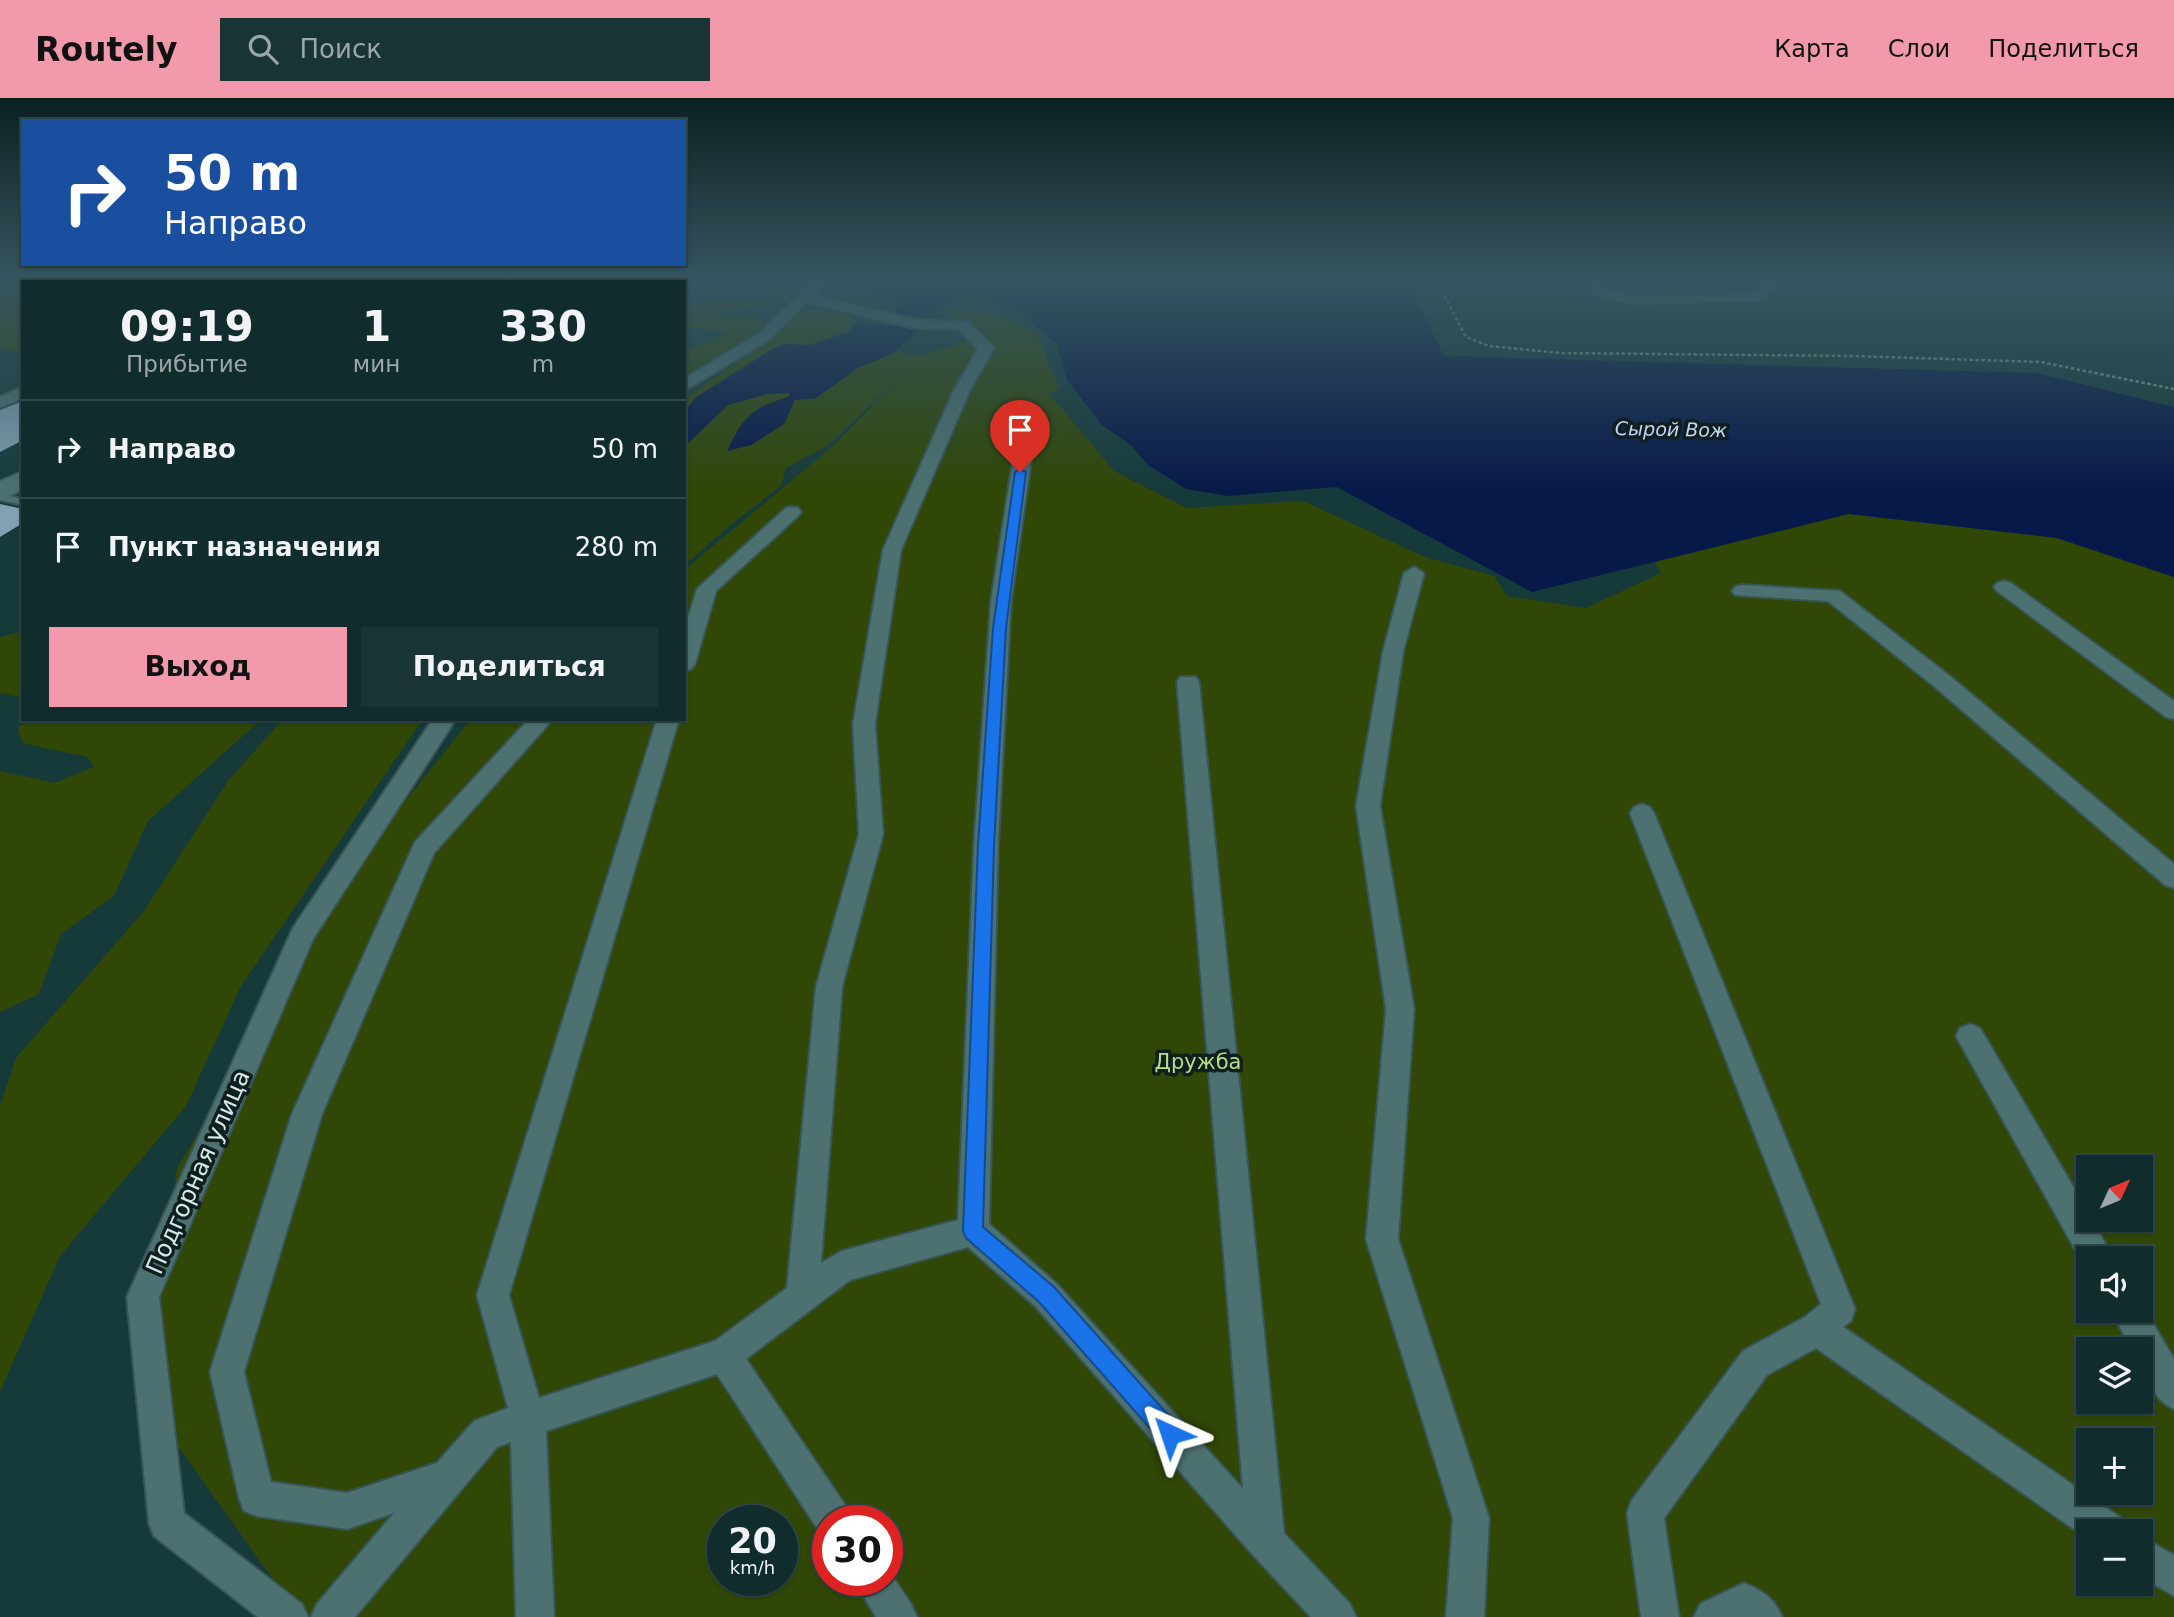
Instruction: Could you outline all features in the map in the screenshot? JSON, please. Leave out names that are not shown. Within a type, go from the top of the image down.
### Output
[{"type":"main road","points":[[0,492],[21,480]]},
{"type":"street","points":[[686,385],[741,351]]},
{"type":"street","points":[[802,1297],[829,987],[871,834],[864,724],[892,550],[961,390],[984,351]]},
{"type":"street","points":[[0,403],[21,393]]},
{"type":"street","points":[[973,1231],[986,845],[1001,601],[1024,447]]},
{"type":"street","points":[[686,657],[707,589],[792,512]]},
{"type":"street","points":[[1414,573],[1393,652],[1368,806],[1400,1009],[1382,1239],[1471,1518],[1465,1617]]},
{"type":"street","points":[[2004,587],[2174,712]]},
{"type":"street","points":[[1742,591],[1833,595],[1943,682],[2174,878]]},
{"type":"street","points":[[1188,682],[1266,1542]]},
{"type":"street","name":"Подгорная улица","points":[[289,1617],[167,1523],[143,1297],[302,935],[443,721]]},
{"type":"street","points":[[448,1477],[347,1511],[257,1498],[227,1372],[307,1114],[424,848],[539,721]]},
{"type":"street","points":[[534,1617],[528,1419],[493,1296],[667,721]]},
{"type":"street","points":[[1642,813],[1839,1309],[1817,1329],[1755,1363],[1645,1513],[1660,1617]]},
{"type":"street","points":[[1970,1035],[2091,1246]]},
{"type":"street","points":[[330,1617],[486,1433],[723,1355],[842,1267],[973,1231]]},
{"type":"street","points":[[973,1231],[1046,1294],[1266,1542],[1337,1617]]},
{"type":"street","points":[[2135,1323],[2174,1392]]},
{"type":"street","points":[[1817,1329],[2091,1519]]},
{"type":"street","points":[[723,1355],[823,1505]]},
{"type":"street","points":[[2153,1562],[2174,1577]]},
{"type":"street","points":[[884,1596],[898,1617]]},
{"type":"street","points":[[1713,1617],[1744,1602],[1763,1617]]},
{"type":"lane","points":[[0,497],[21,502]]},
{"type":"path","points":[[1539,351],[2041,362],[2174,388]]},
{"type":"green space","points":[[689,351],[730,351],[686,381],[686,352]]},
{"type":"green space","points":[[753,351],[769,351],[696,398],[686,410],[686,398]]},
{"type":"green space","name":"Дружба","points":[[936,351],[1044,351],[1059,388],[1050,394],[1114,471],[1187,508],[1303,501],[1425,557],[1494,576],[1507,596],[1586,608],[1661,573],[1655,562],[1849,514],[2057,538],[2174,577],[2174,1617],[300,1617],[145,1400],[177,1168],[374,840],[469,721],[686,721],[686,568],[832,447],[902,375],[827,446],[786,468],[781,486],[729,526],[686,564],[686,445],[728,405],[767,394],[791,392],[788,397],[758,410],[743,422],[728,451],[795,400],[816,398],[858,368],[895,352],[922,355]]},
{"type":"green space","points":[[21,633],[21,698],[0,693],[0,637]]},
{"type":"green space","points":[[27,721],[260,721],[148,821],[114,896],[61,934],[39,994],[0,1012],[0,771],[55,783],[94,767],[87,757],[22,743],[18,727]]},
{"type":"green space","points":[[281,721],[422,721],[241,986],[186,1106],[60,1256],[0,1392],[0,1106],[16,1058],[144,911],[228,781]]},
{"type":"water","points":[[769,351],[896,351],[858,368],[816,398],[795,400],[784,424],[751,445],[727,451],[750,415],[788,397],[790,393],[767,394],[728,405],[686,445],[686,409],[695,398]]},
{"type":"water","name":"Сырой Вож","points":[[1059,351],[1442,351],[1444,356],[2037,373],[2174,407],[2174,577],[2057,538],[1849,514],[1532,592],[1337,487],[1228,496],[1186,489],[1148,465],[1132,446],[1102,425],[1067,380]]},
{"type":"building","points":[[21,402],[21,441],[0,452],[0,410]]},
{"type":"building","points":[[0,504],[21,509],[21,524],[0,537]]},
{"type":"route","points":[[1020,472],[1001,601],[986,845],[973,1231],[1046,1294],[1170,1434]]}]
